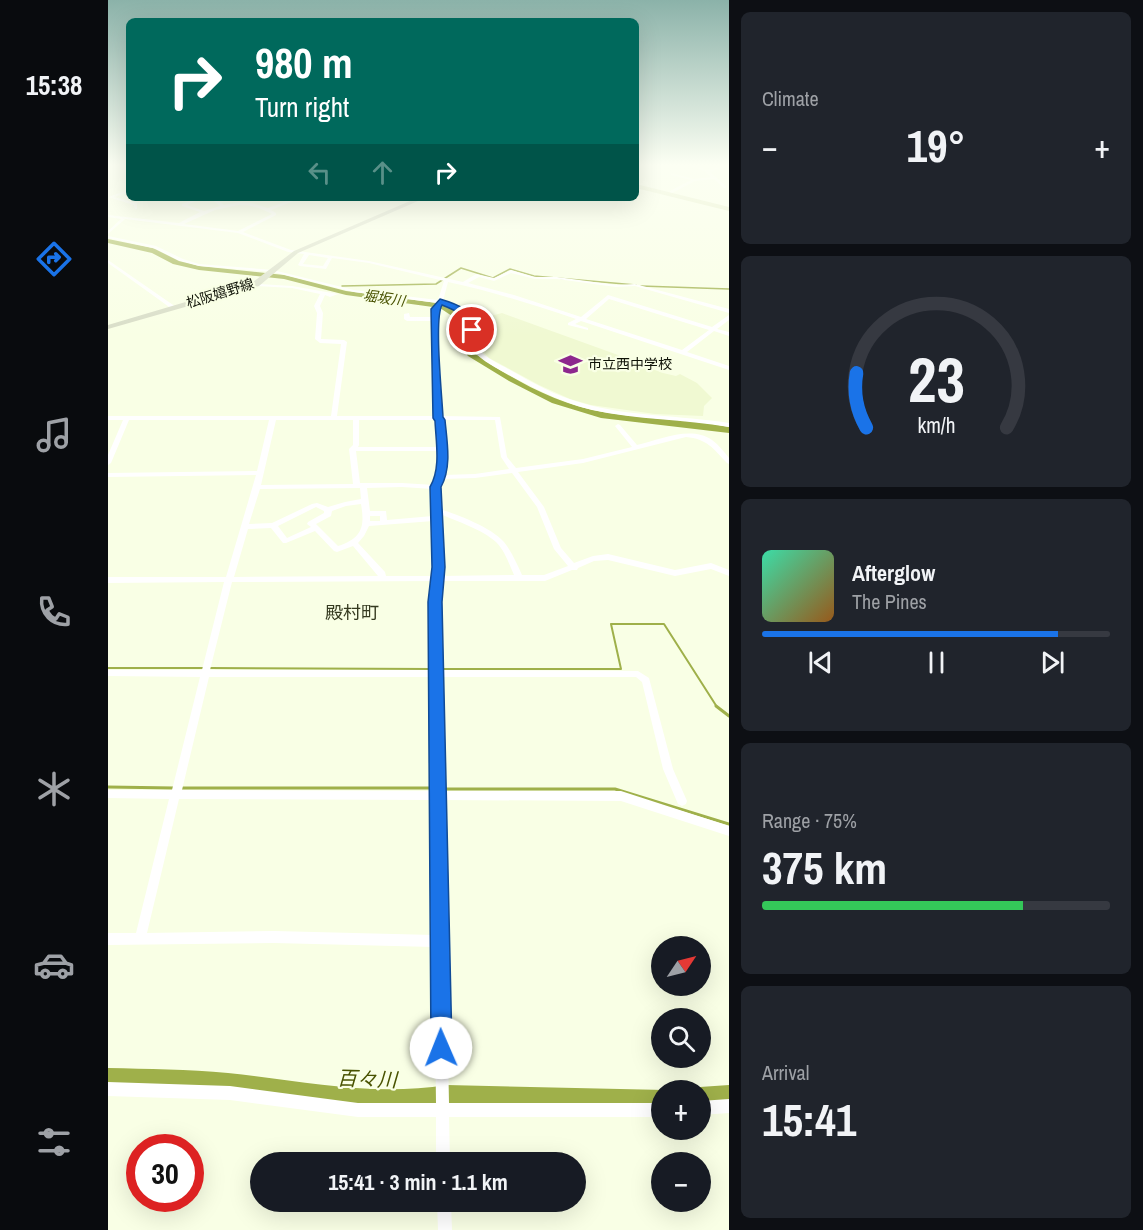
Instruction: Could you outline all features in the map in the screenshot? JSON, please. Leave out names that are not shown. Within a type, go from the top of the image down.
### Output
[{"type":"main road","name":"松阪嬉野線","points":[[108,327],[256,284],[296,252],[368,221]]},
{"type":"street","points":[[121,221],[108,235],[154,247],[181,260],[199,265],[273,271],[350,291],[457,307],[470,318],[473,327],[471,344],[480,354],[558,397],[603,410],[705,420],[729,425]]},
{"type":"street","points":[[151,221],[239,232],[296,252],[369,262],[512,296],[729,368]]},
{"type":"street","points":[[179,225],[186,221]]},
{"type":"street","points":[[239,232],[261,221]]},
{"type":"street","points":[[307,254],[300,265],[324,268],[331,257]]},
{"type":"street","points":[[108,261],[174,308]]},
{"type":"street","points":[[463,284],[478,274],[494,280],[511,270],[535,278],[557,278],[616,286],[635,285],[729,311]]},
{"type":"street","points":[[266,278],[270,278],[259,285],[292,287],[335,294]]},
{"type":"street","points":[[443,1152],[435,671],[438,567],[436,487],[441,477],[442,449],[438,418],[434,319],[445,280]]},
{"type":"street","points":[[325,293],[317,306],[320,313],[318,339],[345,342],[334,418]]},
{"type":"street","points":[[586,329],[570,324],[581,319],[608,297],[729,334]]},
{"type":"street","points":[[424,313],[434,319]]},
{"type":"street","points":[[407,314],[407,319],[434,319]]},
{"type":"street","points":[[682,352],[729,317]]},
{"type":"street","points":[[108,418],[498,418],[504,457],[543,513],[558,549],[574,568]]},
{"type":"street","points":[[108,463],[126,418]]},
{"type":"street","points":[[140,939],[206,670],[229,580],[257,488],[273,418]]},
{"type":"street","points":[[352,449],[356,445],[357,418]]},
{"type":"street","points":[[618,426],[636,448]]},
{"type":"street","points":[[441,477],[514,471],[583,461],[686,435],[703,436],[728,460]]},
{"type":"street","points":[[352,449],[442,449]]},
{"type":"street","points":[[328,510],[328,514],[311,524],[337,549],[354,543],[363,534],[368,524],[352,449]]},
{"type":"street","points":[[108,475],[261,472]]},
{"type":"street","points":[[257,488],[436,487]]},
{"type":"street","points":[[245,527],[273,525],[312,506],[317,505],[328,510],[364,501]]},
{"type":"street","points":[[366,514],[383,513],[384,522]]},
{"type":"street","points":[[368,524],[437,515],[456,516],[476,529],[495,537],[520,579]]},
{"type":"street","points":[[273,525],[286,541],[315,528]]},
{"type":"street","points":[[354,543],[382,574],[383,579]]},
{"type":"street","points":[[108,580],[544,578],[594,559],[608,557],[675,573],[711,566],[729,573]]},
{"type":"street","points":[[108,672],[206,670],[638,674],[646,680],[668,769],[682,801]]},
{"type":"street","points":[[108,794],[176,790],[437,791],[621,796],[729,831]]},
{"type":"street","points":[[108,939],[274,937],[440,941]]},
{"type":"street","points":[[108,1089],[230,1093],[358,1110],[442,1108],[651,1110]]},
{"type":"street","points":[[711,1107],[729,1106]]},
{"type":"street","points":[[444,1212],[445,1230]]},
{"type":"shaded area","name":"市立西中学校","points":[[502,313],[663,373],[676,376],[680,374],[697,383],[712,398],[704,406],[703,416],[655,414],[591,405],[570,399],[489,358],[474,342],[477,328],[475,320]]},
{"type":"waterway","name":"堀坂川","points":[[108,241],[154,251],[176,262],[199,268],[284,277],[346,293],[442,306],[459,317],[463,345],[471,354],[555,401],[601,415],[729,430]]},
{"type":"waterway","points":[[342,286],[436,284],[461,268],[493,278],[510,269],[534,276],[636,285]]},
{"type":"waterway","points":[[641,286],[729,289]]},
{"type":"waterway","points":[[438,669],[621,669],[611,624],[664,624],[717,707]]},
{"type":"waterway","points":[[108,668],[204,668]]},
{"type":"waterway","points":[[210,668],[432,669]]},
{"type":"waterway","points":[[717,707],[729,716]]},
{"type":"waterway","points":[[108,787],[174,788]]},
{"type":"waterway","points":[[180,788],[435,788]]},
{"type":"waterway","points":[[441,789],[615,789],[729,824]]},
{"type":"waterway","name":"百々川","points":[[108,1079],[213,1083],[364,1101],[392,1102],[447,1096],[651,1100]]},
{"type":"waterway","name":"百々川","points":[[711,1097],[729,1096]]},
{"type":"place","name":"市立西中学校","points":[[570,364]]},
{"type":"district","name":"殿村町","points":[[352,613]]},
{"type":"route","points":[[441,1048],[435,602],[438,574],[436,487],[441,477],[442,457],[438,418],[435,309],[440,302],[454,305],[467,315],[471,321],[472,330]]}]
